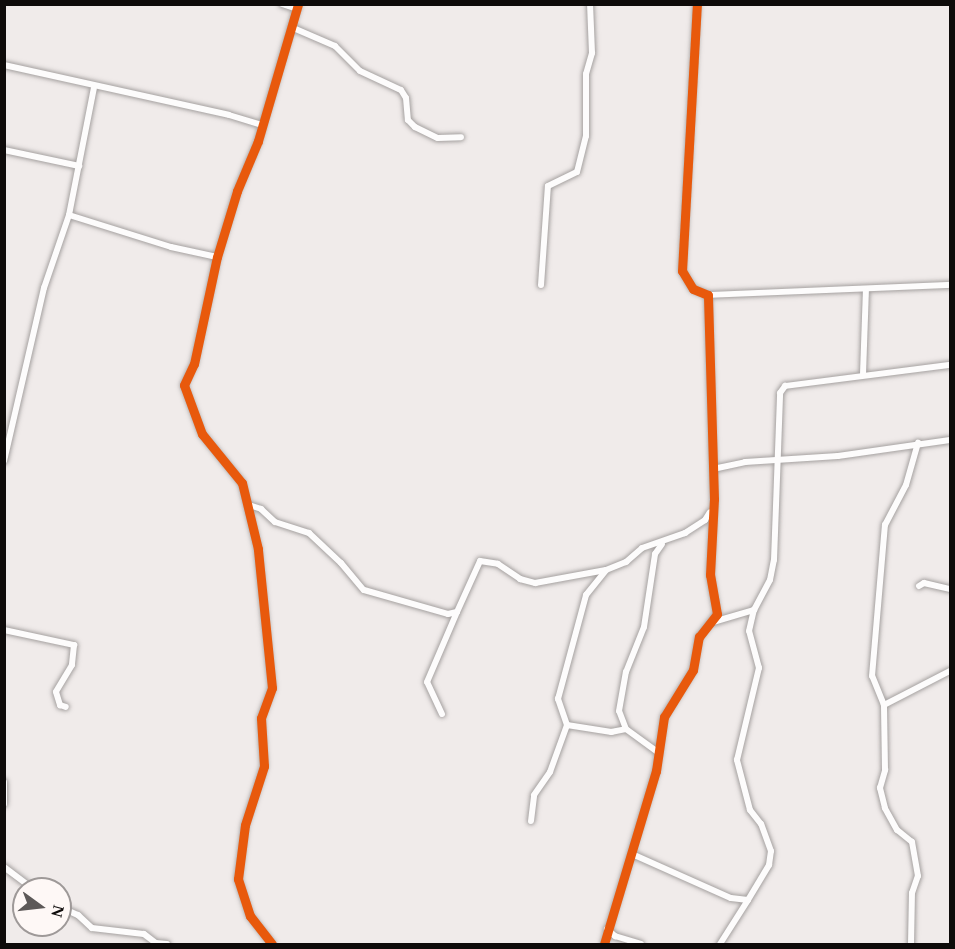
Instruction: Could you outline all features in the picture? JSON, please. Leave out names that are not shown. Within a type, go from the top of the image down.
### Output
[{"type":"street","points":[[272,945],[250,916],[238,879],[245,825],[264,766],[261,718],[272,688],[264,590],[249,505],[242,483],[202,434],[184,385],[194,364],[217,257],[298,7],[282,4]]},
{"type":"street","points":[[541,285],[548,186],[577,172],[586,136],[586,74],[592,53],[590,4]]},
{"type":"street","points":[[697,4],[682,271],[693,288],[708,295],[951,285]]},
{"type":"street","points":[[291,27],[335,46],[360,71],[401,90],[406,98],[408,120],[415,127],[438,138],[460,137]]},
{"type":"street","points":[[4,65],[94,88],[229,115],[261,125]]},
{"type":"street","points":[[4,461],[44,288],[69,214],[94,88]]},
{"type":"street","points":[[4,150],[79,166]]},
{"type":"street","points":[[69,214],[171,247],[217,257]]},
{"type":"street","points":[[863,374],[866,290]]},
{"type":"street","points":[[604,945],[607,928],[632,854],[659,753],[664,717],[693,670],[699,637],[713,622],[717,606],[710,575],[713,469],[708,295]]},
{"type":"street","points":[[720,945],[769,865],[771,851],[761,824],[750,810],[737,760],[759,668],[749,632],[754,610],[770,580],[774,560],[780,393],[785,386],[863,374],[951,365]]},
{"type":"street","points":[[713,469],[745,462],[847,455],[951,440]]},
{"type":"street","points":[[911,945],[912,893],[918,876],[912,842],[897,830],[885,808],[880,788],[885,770],[884,705],[872,676],[879,564],[885,525],[906,485],[918,443]]},
{"type":"street","points":[[249,505],[261,509],[275,522],[309,533],[341,562],[364,590],[433,611],[457,612]]},
{"type":"street","points":[[442,714],[427,682],[480,561],[498,564],[520,579],[535,583],[573,573],[606,570],[626,562],[642,548],[663,544],[705,520],[712,508]]},
{"type":"street","points":[[659,753],[626,729],[619,711],[626,672],[644,627],[655,554],[663,544]]},
{"type":"street","points":[[531,821],[534,795],[550,772],[567,725],[558,699],[586,595],[606,570]]},
{"type":"street","points":[[919,586],[924,582],[951,589]]},
{"type":"street","points":[[713,622],[754,610]]},
{"type":"street","points":[[4,630],[74,645],[72,665],[56,692],[60,705],[66,707]]},
{"type":"street","points":[[884,705],[951,671]]},
{"type":"street","points":[[567,725],[611,732],[626,729]]},
{"type":"street","points":[[4,782],[4,804]]},
{"type":"street","points":[[632,854],[731,898],[748,900]]},
{"type":"street","points":[[4,867],[17,877]]},
{"type":"street","points":[[72,912],[92,928],[144,934],[167,945]]},
{"type":"street","points":[[607,928],[615,936],[641,945]]},
{"type":"cycle path","points":[[272,944],[250,916],[238,879],[245,825],[264,766],[261,718],[272,688],[258,549],[242,483],[202,434],[184,385],[194,364],[217,257],[237,191],[258,141],[298,4]]},
{"type":"cycle path","points":[[604,944],[656,771],[664,717],[693,670],[699,637],[717,614],[710,575],[714,499],[708,295],[693,289],[682,271],[697,4]]}]
